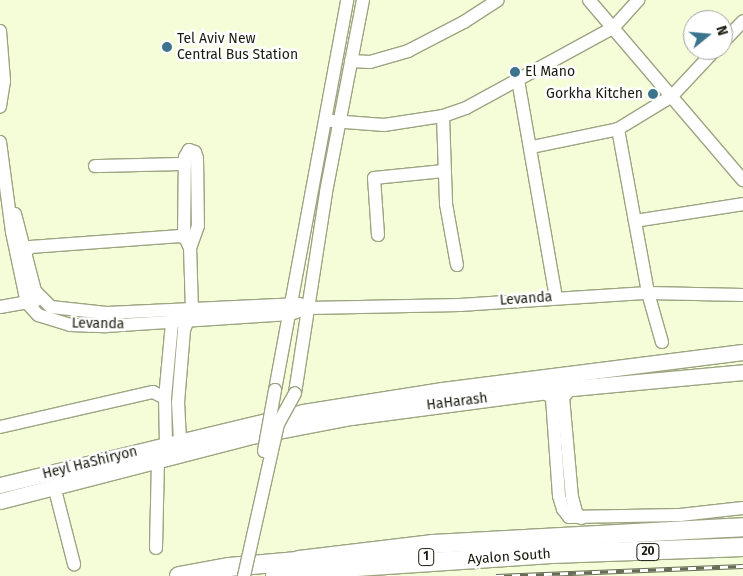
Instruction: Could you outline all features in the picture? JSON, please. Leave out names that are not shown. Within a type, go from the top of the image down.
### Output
[{"type":"highway","points":[[641,531],[743,519]]},
{"type":"highway","points":[[299,560],[433,544],[641,531],[743,528]]},
{"type":"highway","name":"Ayalon South","points":[[275,576],[327,569],[552,554],[743,547]]},
{"type":"highway","name":"1","points":[[179,576],[237,573],[299,560],[552,554]]},
{"type":"main road","name":"HaHarash","points":[[174,446],[350,404],[743,352]]},
{"type":"main road","name":"HaHarash","points":[[174,446],[247,436],[351,417],[572,388],[739,371]]},
{"type":"main road","name":"Heyl HaShiryon","points":[[0,501],[158,459],[174,446]]},
{"type":"main road","name":"Heyl HaShiryon","points":[[0,485],[174,446]]},
{"type":"street","points":[[237,573],[278,424],[295,393],[309,308],[347,0]]},
{"type":"street","points":[[237,573],[276,390],[291,309],[333,121],[351,62],[363,0]]},
{"type":"street","points":[[351,62],[370,62],[408,51],[464,22],[498,0]]},
{"type":"street","points":[[589,0],[743,180]]},
{"type":"street","points":[[333,121],[384,125],[443,116],[492,96],[613,28],[638,0]]},
{"type":"street","points":[[733,32],[743,21]]},
{"type":"street","points":[[0,31],[4,81],[0,107]]},
{"type":"street","points":[[532,148],[618,130],[672,96],[706,60]]},
{"type":"street","points":[[518,80],[532,148],[556,297]]},
{"type":"street","points":[[443,116],[446,204],[457,265]]},
{"type":"street","points":[[618,130],[648,293],[662,342]]},
{"type":"street","points":[[0,142],[8,192],[36,291],[43,302]]},
{"type":"street","points":[[95,166],[185,164],[186,152],[195,152],[198,226],[188,244],[192,310],[187,322],[174,446]]},
{"type":"street","points":[[378,235],[374,178],[444,171]]},
{"type":"street","points":[[0,307],[27,303],[6,234],[8,192]]},
{"type":"street","points":[[635,221],[743,204]]},
{"type":"street","points":[[26,251],[30,247],[180,236],[188,244]]},
{"type":"street","name":"Levanda","points":[[27,303],[43,302],[51,308],[81,313],[460,304],[648,293],[743,295]]},
{"type":"street","name":"Levanda","points":[[27,303],[38,315],[70,325],[187,322],[272,315],[291,309]]},
{"type":"street","points":[[174,446],[165,398],[172,322],[176,316],[192,310]]},
{"type":"street","points":[[272,315],[282,321],[286,332]]},
{"type":"street","points":[[149,324],[163,331],[170,342]]},
{"type":"street","points":[[728,354],[743,346]]},
{"type":"street","points":[[572,388],[563,397],[572,497],[576,512],[581,518]]},
{"type":"street","points":[[0,427],[152,392],[165,398]]},
{"type":"street","points":[[544,392],[552,398],[561,505],[569,517],[680,514],[743,508]]},
{"type":"street","points":[[156,548],[158,459]]},
{"type":"street","points":[[54,486],[74,564]]},
{"type":"railway","points":[[496,576],[743,566]]},
{"type":"place","name":"Tel Aviv New Central Bus Station","points":[[167,47]]},
{"type":"place","name":"El Mano","points":[[515,72]]},
{"type":"place","name":"Gorkha Kitchen","points":[[653,94]]}]
